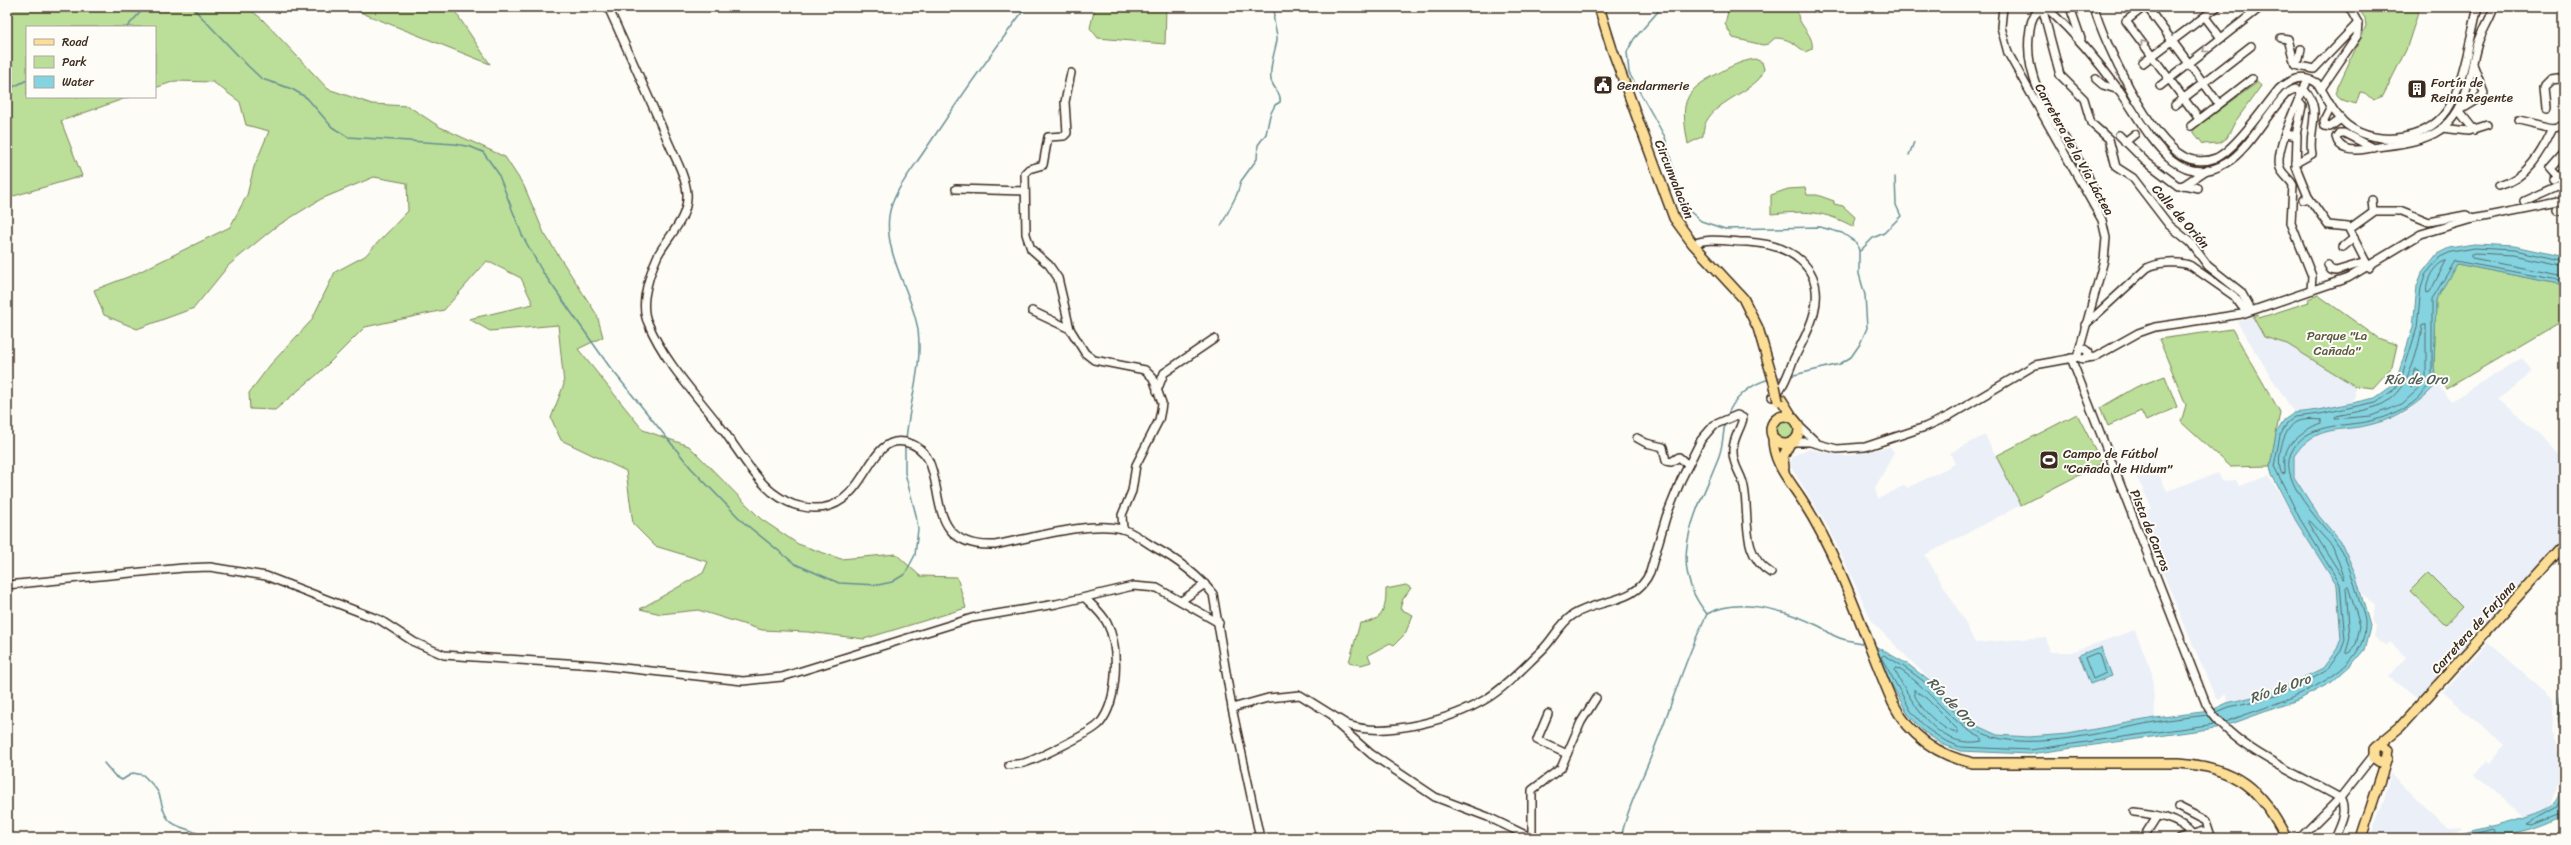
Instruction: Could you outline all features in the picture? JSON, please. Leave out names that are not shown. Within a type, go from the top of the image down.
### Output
[{"type":"main road","name":"Circunvalación","points":[[1599,7],[1667,203],[1681,229],[1743,298],[1753,317],[1768,360],[1777,399]]},
{"type":"main road","points":[[1777,399],[1776,419],[1771,428],[1778,461],[1819,527],[1853,605],[1888,692],[1897,711],[1914,733],[1941,752],[1963,761],[1994,764],[2179,763],[2212,768],[2235,778],[2261,797],[2273,811],[2286,838]]},
{"type":"main road","points":[[1777,399],[1796,422],[1798,437],[1791,443],[1783,456],[1789,480]]},
{"type":"main road","points":[[1776,419],[1786,416],[1796,422]]},
{"type":"main road","points":[[1773,438],[1779,443],[1791,443]]},
{"type":"main road","name":"Carretera de Farjana","points":[[2380,781],[2375,756],[2564,545]]},
{"type":"main road","name":"Carretera de Farjana","points":[[2361,838],[2387,756],[2400,727]]},
{"type":"main road","points":[[2385,748],[2387,756],[2382,761],[2375,756],[2385,748]]},
{"type":"street","points":[[608,7],[675,159],[687,192],[683,214],[659,255],[645,296],[647,321],[664,351],[764,484],[779,497],[794,505],[820,507],[846,498],[856,488],[881,448],[900,441],[920,449],[931,466],[943,521],[950,530],[966,541],[980,545],[995,545],[1101,526],[1122,529],[1171,554],[1205,584],[1213,594],[1232,708],[1260,838]]},
{"type":"street","name":"Carretera de la Vía Láctea","points":[[2003,7],[2002,32],[2008,53],[2102,220],[2106,246],[2085,327],[2083,354]]},
{"type":"street","points":[[2070,7],[2082,43]]},
{"type":"street","points":[[2094,7],[2107,42],[2124,78],[2159,131],[2179,153],[2198,160],[2217,157],[2229,149],[2288,92],[2302,88]]},
{"type":"street","points":[[2144,7],[2126,21],[2199,119]]},
{"type":"street","points":[[2148,7],[2219,104]]},
{"type":"street","points":[[2143,63],[2217,7]]},
{"type":"street","points":[[2160,86],[2261,7]]},
{"type":"street","points":[[2321,89],[2355,40],[2359,31],[2358,23],[2349,7]]},
{"type":"street","points":[[2373,148],[2385,142],[2413,134],[2436,123],[2446,112],[2454,98],[2478,7]]},
{"type":"street","points":[[2459,111],[2478,42],[2494,7]]},
{"type":"street","points":[[2091,199],[2093,188],[2088,174],[2039,93],[2031,76],[2028,38],[2034,17],[2042,8],[2049,10],[2082,43],[2120,90],[2145,131],[2163,151],[2184,166],[2208,169],[2220,166],[2236,156],[2279,89],[2289,82],[2306,78],[2316,83],[2331,107],[2341,119],[2357,131],[2385,142],[2416,140],[2445,128],[2459,111],[2482,97],[2484,93],[2472,64]]},
{"type":"street","name":"Calle de Orión","points":[[2042,8],[2060,75],[2086,102],[2090,123],[2109,139],[2116,167],[2133,178],[2172,228],[2191,243],[2208,266],[2241,292],[2249,311]]},
{"type":"street","points":[[2205,17],[2221,38]]},
{"type":"street","points":[[2281,38],[2288,39],[2295,63],[2312,72],[2358,23]]},
{"type":"street","points":[[2175,105],[2251,46]]},
{"type":"street","points":[[2295,63],[2300,57],[2301,49]]},
{"type":"street","points":[[1071,73],[1065,102],[1067,133],[1064,136],[1048,137],[1043,165],[1029,169],[1025,173],[1024,191],[1028,244],[1058,278],[1070,329],[1089,356],[1104,363],[1145,370],[1153,378],[1158,390],[1161,410],[1159,420],[1136,465],[1132,491],[1122,515],[1122,529]]},
{"type":"street","points":[[2191,126],[2252,78]]},
{"type":"street","points":[[2546,108],[2544,87],[2551,80],[2564,78]]},
{"type":"street","points":[[2096,79],[2103,85],[2120,90]]},
{"type":"street","points":[[2302,88],[2286,134],[2279,162],[2283,174],[2293,185],[2291,223],[2312,276],[2311,290]]},
{"type":"street","points":[[2296,163],[2312,154],[2310,138],[2315,106],[2309,95],[2302,88]]},
{"type":"street","points":[[2298,101],[2302,106],[2296,135],[2296,163],[2306,199],[2328,225],[2346,226],[2350,229],[2367,265]]},
{"type":"street","points":[[2331,107],[2326,117],[2334,124],[2341,119]]},
{"type":"street","points":[[2459,111],[2474,130]]},
{"type":"street","points":[[2519,120],[2552,128],[2564,126]]},
{"type":"street","points":[[2436,123],[2445,128],[2474,130],[2487,125]]},
{"type":"street","points":[[2499,186],[2513,181],[2533,163],[2544,148],[2552,128]]},
{"type":"street","points":[[2125,142],[2135,134]]},
{"type":"street","points":[[2286,134],[2296,135]]},
{"type":"street","points":[[2119,135],[2144,161],[2182,188],[2198,188]]},
{"type":"street","points":[[2564,154],[2550,168],[2555,178],[2564,172]]},
{"type":"street","points":[[2182,188],[2208,169]]},
{"type":"street","points":[[2524,201],[2564,183]]},
{"type":"street","points":[[956,189],[1024,191]]},
{"type":"street","points":[[2371,212],[2372,200]]},
{"type":"street","points":[[1791,443],[1820,444],[1837,449],[1856,449],[1901,436],[1949,416],[2028,368],[2040,363],[2070,358],[2083,354],[2099,355],[2138,333],[2155,327],[2249,311],[2324,286],[2367,265],[2415,237],[2472,219],[2564,201]]},
{"type":"street","points":[[2350,229],[2371,212],[2402,211],[2429,222],[2466,215],[2472,219]]},
{"type":"street","points":[[2343,247],[2354,238]]},
{"type":"street","points":[[1693,244],[1706,239],[1762,243],[1784,249],[1805,265],[1815,284],[1815,305],[1812,319],[1777,393],[1777,399]]},
{"type":"street","points":[[2085,327],[2147,268],[2154,265],[2188,264],[2234,296],[2249,311]]},
{"type":"street","points":[[2328,265],[2331,270],[2336,271],[2367,265]]},
{"type":"street","points":[[2312,276],[2324,286]]},
{"type":"street","points":[[2225,279],[2235,292],[2234,296]]},
{"type":"street","points":[[1032,311],[1070,329]]},
{"type":"street","points":[[1158,390],[1164,373],[1214,339]]},
{"type":"street","name":"Pista de Carros","points":[[2070,358],[2210,711],[2223,727],[2243,743],[2340,798]]},
{"type":"street","points":[[1232,708],[1268,698],[1300,694],[1334,717],[1356,728],[1400,727],[1432,721],[1486,699],[1541,652],[1571,616],[1583,610],[1626,597],[1644,584],[1650,572],[1666,517],[1688,465],[1706,432],[1719,422],[1732,416],[1740,415],[1743,418],[1736,435],[1732,451],[1736,472],[1744,488],[1750,549],[1755,561],[1771,573]]},
{"type":"street","points":[[1796,422],[1820,444]]},
{"type":"street","points":[[1637,438],[1646,443],[1663,447],[1666,462],[1671,462],[1679,457],[1688,465]]},
{"type":"street","points":[[7,585],[183,568],[210,567],[245,571],[306,589],[365,613],[396,629],[414,642],[444,655],[596,665],[755,681],[788,675],[972,618],[1085,598],[1125,587],[1140,586],[1157,588],[1219,623]]},
{"type":"street","points":[[1181,601],[1205,584]]},
{"type":"street","points":[[1009,765],[1024,763],[1048,753],[1100,724],[1108,706],[1114,686],[1116,664],[1111,630],[1101,614],[1085,598]]},
{"type":"street","points":[[1334,717],[1337,724],[1371,754],[1435,797],[1488,817],[1532,838],[1532,790],[1561,768],[1581,722],[1596,698]]},
{"type":"street","points":[[1548,714],[1537,740],[1567,754]]},
{"type":"street","points":[[2302,836],[2340,798],[2375,756]]},
{"type":"street","points":[[2334,838],[2344,814],[2344,808],[2340,798]]},
{"type":"street","points":[[2179,807],[2206,821],[2212,836]]},
{"type":"street","points":[[2134,812],[2157,816],[2184,826],[2192,834]]},
{"type":"street","points":[[2143,838],[2157,816]]},
{"type":"street","points":[[2180,838],[2203,831],[2212,836]]},
{"type":"shaded area","points":[[2253,317],[2262,335],[2287,344],[2355,386],[2355,397],[2348,407],[2294,413],[2237,322]]},
{"type":"shaded area","points":[[2522,358],[2532,371],[2523,380],[2498,398],[2540,434],[2564,460],[2564,537],[2419,700],[2389,677],[2406,657],[2390,642],[2386,646],[2374,637],[2376,626],[2372,622],[2375,606],[2361,592],[2350,561],[2341,542],[2318,515],[2294,477],[2294,456],[2308,440],[2319,433],[2373,425],[2407,412],[2437,384],[2451,401]]},
{"type":"shaded area","points":[[1985,435],[2021,505],[1925,555],[1964,620],[1975,643],[2046,637],[2050,652],[2071,652],[2135,630],[2152,673],[2155,718],[2068,734],[2033,737],[1994,735],[1975,725],[1873,623],[1830,530],[1790,465],[1793,456],[1808,449],[1846,456],[1890,447],[1894,453],[1875,488],[1878,499],[1905,485],[1907,488],[1955,464],[1950,453]]},
{"type":"shaded area","points":[[2152,461],[2167,491],[2218,473],[2222,481],[2236,480],[2239,486],[2269,476],[2337,586],[2341,639],[2337,649],[2323,668],[2286,689],[2227,703],[2226,694],[2218,700],[2215,697],[2138,513],[2152,508],[2132,467]]},
{"type":"shaded area","points":[[2488,642],[2554,699],[2552,733],[2562,764],[2560,773],[2550,806],[2525,818],[2475,774],[2486,760],[2490,763],[2504,745],[2443,692]]},
{"type":"shaded area","points":[[2390,773],[2448,828],[2462,827],[2462,829],[2438,838],[2370,838],[2384,800]]},
{"type":"green space","points":[[7,7],[247,7],[262,19],[328,89],[372,104],[408,106],[440,127],[505,157],[524,186],[544,233],[597,315],[603,337],[578,349],[643,430],[689,446],[761,519],[798,544],[841,559],[896,554],[920,576],[957,577],[966,608],[864,639],[808,632],[762,630],[698,610],[661,614],[640,609],[703,573],[708,562],[655,546],[633,524],[626,471],[561,440],[551,418],[564,384],[558,325],[490,331],[469,319],[533,304],[521,278],[487,261],[444,310],[365,327],[319,373],[275,410],[250,409],[249,393],[270,365],[311,321],[335,272],[365,256],[408,211],[407,183],[374,177],[321,199],[274,228],[229,265],[194,308],[137,329],[104,315],[94,290],[133,275],[230,227],[247,195],[254,167],[269,131],[246,125],[240,102],[213,82],[175,81],[156,88],[156,26],[26,26],[26,98],[126,98],[61,121],[82,176],[7,198]]},
{"type":"green space","points":[[347,7],[452,7],[490,64]]},
{"type":"green space","points":[[1095,7],[1166,7],[1165,44],[1098,38],[1090,28]]},
{"type":"green space","points":[[1729,7],[1798,7],[1801,24],[1811,38],[1812,49],[1805,52],[1791,42],[1780,38],[1775,38],[1768,44],[1763,45],[1733,38],[1725,24]]},
{"type":"green space","points":[[2357,7],[2420,7],[2406,50],[2383,96],[2373,100],[2365,93],[2360,92],[2356,104],[2339,99],[2335,93],[2366,26],[2365,18]]},
{"type":"green space","points":[[1755,59],[1762,62],[1764,69],[1759,79],[1715,110],[1704,126],[1703,136],[1688,144],[1685,109],[1686,101],[1690,94],[1696,87],[1726,69]]},
{"type":"green space","points":[[2258,82],[2261,86],[2235,122],[2227,138],[2220,143],[2203,144],[2192,130]]},
{"type":"green space","points":[[1805,188],[1807,195],[1817,195],[1834,201],[1834,204],[1843,206],[1855,217],[1854,227],[1833,217],[1814,213],[1794,212],[1771,214],[1771,195],[1788,189]]},
{"type":"green space","points":[[2457,264],[2564,285],[2564,320],[2446,389],[2434,370],[2436,299]]},
{"type":"green space","name":"Parque \"La Cañada\"","points":[[2318,295],[2378,338],[2397,345],[2392,367],[2373,388],[2355,386],[2287,344],[2264,337],[2253,317],[2258,315],[2259,318],[2309,302],[2308,299]]},
{"type":"green space","points":[[2232,329],[2280,412],[2270,466],[2230,467],[2181,422],[2186,405],[2159,339]]},
{"type":"green space","points":[[2165,376],[2177,407],[2146,421],[2141,411],[2108,426],[2100,408],[2136,387]]},
{"type":"green space","name":"Campo de Fútbol \"Cañada de Hidum\"","points":[[2077,414],[2102,463],[2021,505],[1996,456]]},
{"type":"green space","points":[[1785,420],[1792,423],[1795,430],[1792,437],[1785,440],[1778,437],[1775,430],[1778,423]]},
{"type":"green space","points":[[2428,573],[2462,607],[2445,625],[2410,591]]},
{"type":"green space","points":[[1406,585],[1411,588],[1403,599],[1400,609],[1413,615],[1405,634],[1394,645],[1390,643],[1368,655],[1371,662],[1361,665],[1349,662],[1360,623],[1374,620],[1382,613],[1385,603],[1386,589]]},
{"type":"water","name":"Río de Oro","points":[[2475,244],[2514,246],[2564,257],[2564,285],[2457,264],[2436,299],[2434,366],[2437,384],[2416,404],[2400,414],[2383,421],[2361,427],[2330,431],[2320,434],[2311,438],[2294,456],[2294,477],[2318,515],[2341,542],[2355,573],[2370,626],[2364,650],[2353,663],[2332,682],[2300,699],[2223,727],[2030,754],[1960,751],[1942,744],[1923,731],[1908,714],[1868,642],[1909,665],[1937,687],[1975,725],[1997,735],[2029,737],[2068,734],[2155,718],[2210,711],[2227,703],[2274,692],[2323,668],[2337,649],[2341,639],[2337,586],[2296,521],[2272,475],[2270,466],[2276,434],[2284,420],[2294,413],[2319,410],[2375,398],[2392,386],[2398,375],[2413,327],[2417,286],[2422,273],[2437,254],[2449,248]]},
{"type":"water","points":[[2101,647],[2112,676],[2090,684],[2079,655]]},
{"type":"water","points":[[2564,677],[2564,748],[2558,719]]},
{"type":"water","points":[[2564,781],[2564,815],[2551,822],[2508,834],[2449,838],[2535,814],[2547,808],[2556,801]]},
{"type":"waterway","points":[[128,26],[145,7]]},
{"type":"waterway","points":[[192,7],[262,79],[292,89],[307,98],[332,127],[348,137],[455,144],[471,147],[483,152],[498,173],[522,235],[542,271],[609,366],[691,468],[743,522],[795,564],[839,583],[878,585],[892,582],[905,574],[915,555],[918,529],[916,515],[905,473],[905,446]]},
{"type":"waterway","points":[[906,440],[919,358],[919,344],[915,316],[894,259],[891,245],[889,231],[889,216],[891,207],[898,190],[974,78],[1026,7]]},
{"type":"waterway","points":[[1221,226],[1237,194],[1241,181],[1257,159],[1258,145],[1266,134],[1270,115],[1275,105],[1280,102],[1280,96],[1271,80],[1271,64],[1277,40],[1274,19],[1277,7]]},
{"type":"waterway","points":[[1662,7],[1634,39],[1627,52],[1629,73],[1665,137],[1677,184],[1686,208],[1701,221],[1725,229],[1820,227],[1842,233],[1857,243],[1859,251],[1859,274],[1865,295],[1867,328],[1860,344],[1851,357],[1840,364],[1790,376]]},
{"type":"waterway","points":[[7,90],[26,80]]},
{"type":"waterway","points":[[1909,155],[1914,142]]},
{"type":"waterway","points":[[1860,251],[1873,238],[1884,233],[1901,216],[1896,205],[1895,177]]},
{"type":"waterway","points":[[1776,378],[1784,377]]},
{"type":"waterway","points":[[1727,417],[1733,404],[1738,398],[1756,384],[1770,379]]},
{"type":"waterway","points":[[1707,614],[1694,594],[1688,574],[1686,555],[1689,535],[1695,515],[1719,456],[1725,423]]},
{"type":"waterway","points":[[1621,838],[1632,802],[1656,744],[1699,630],[1707,614],[1734,606],[1763,608],[1793,615],[1819,626],[1838,638],[1865,644]]},
{"type":"waterway","points":[[104,763],[115,776],[122,780],[133,773],[143,775],[158,791],[169,820],[177,826],[196,832],[204,838]]},
{"type":"waterway","points":[[290,838],[293,835],[300,838]]},
{"type":"place","name":"Gendarmerie","points":[[1603,85]]},
{"type":"place","name":"Fortín de Reina Regente","points":[[2417,89]]},
{"type":"place","name":"Campo de Fútbol \"Cañada de Hidum\"","points":[[2049,460]]}]
